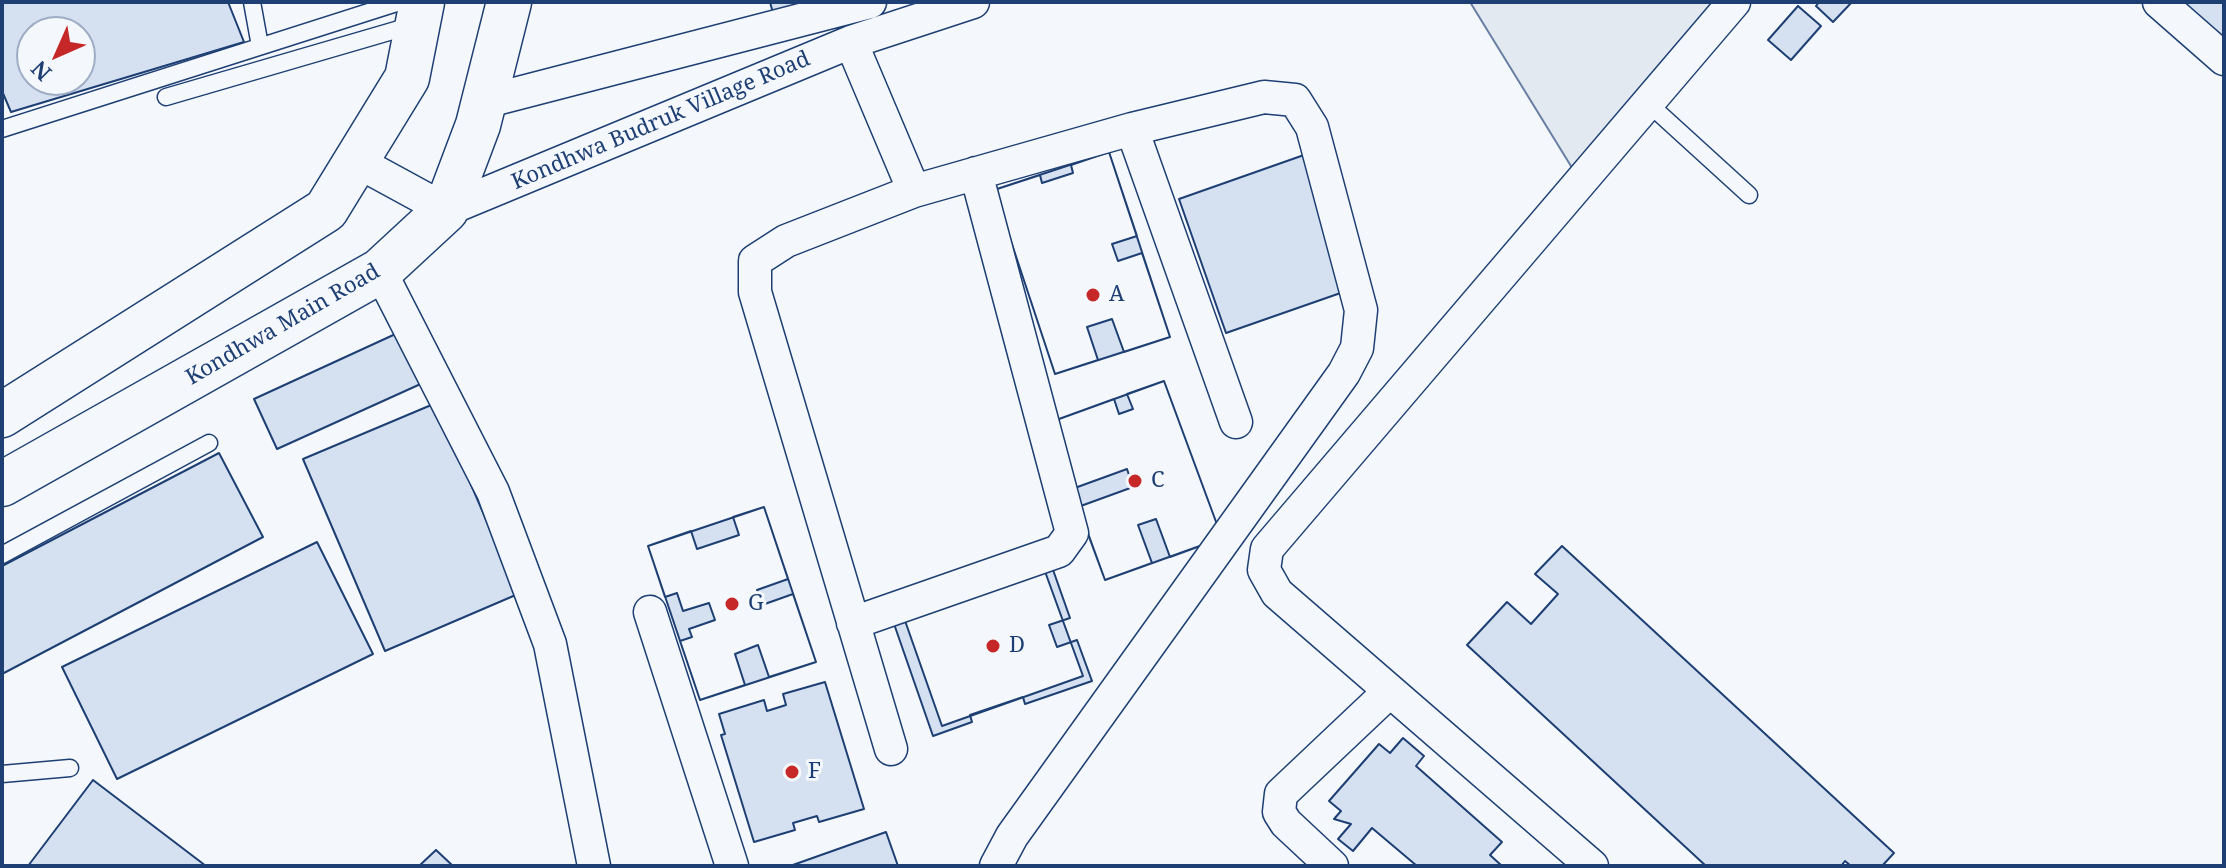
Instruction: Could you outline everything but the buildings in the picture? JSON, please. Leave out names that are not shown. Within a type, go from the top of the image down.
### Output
[{"type":"main road","name":"Kondhwa Main Road","points":[[2,484],[380,271],[446,210],[484,102],[509,2]]},
{"type":"main road","points":[[2,415],[326,210],[407,78],[413,9]]},
{"type":"street","points":[[484,102],[870,2]]},
{"type":"street","name":"Kondhwa Budruk Village Road","points":[[446,210],[851,42],[973,2]]},
{"type":"street","points":[[1592,866],[1277,593],[1264,570],[1267,549],[1734,2]]},
{"type":"street","points":[[2159,2],[2224,59]]},
{"type":"street","points":[[851,42],[914,191]]},
{"type":"street","points":[[891,749],[755,292],[755,261],[786,241],[914,191],[1132,129],[1264,97],[1295,100],[1312,127],[1361,310],[1357,348],[1319,410],[1012,836],[996,866]]},
{"type":"street","points":[[1132,129],[1236,422]]},
{"type":"street","points":[[356,161],[446,210]]},
{"type":"street","points":[[853,623],[1059,551],[1072,533],[976,173]]},
{"type":"street","points":[[380,271],[493,492],[550,644],[594,866]]},
{"type":"street","points":[[650,612],[732,866]]},
{"type":"street","points":[[1332,866],[1286,823],[1279,812],[1281,794],[1390,691]]},
{"type":"lane","points":[[252,2],[260,46]]},
{"type":"lane","points":[[2,129],[260,46],[413,9]]},
{"type":"lane","points":[[166,97],[413,9]]},
{"type":"lane","points":[[1648,103],[1749,195]]},
{"type":"lane","points":[[2,555],[209,443]]},
{"type":"lane","points":[[2,774],[70,768]]},
{"type":"shaded area","points":[[1470,2],[1720,2],[1574,171]]},
{"type":"place","name":"A","points":[[1093,295]]},
{"type":"place","name":"C","points":[[1135,481]]},
{"type":"place","name":"G","points":[[732,604]]},
{"type":"place","name":"D","points":[[993,646]]},
{"type":"place","name":"F","points":[[792,772]]}]
